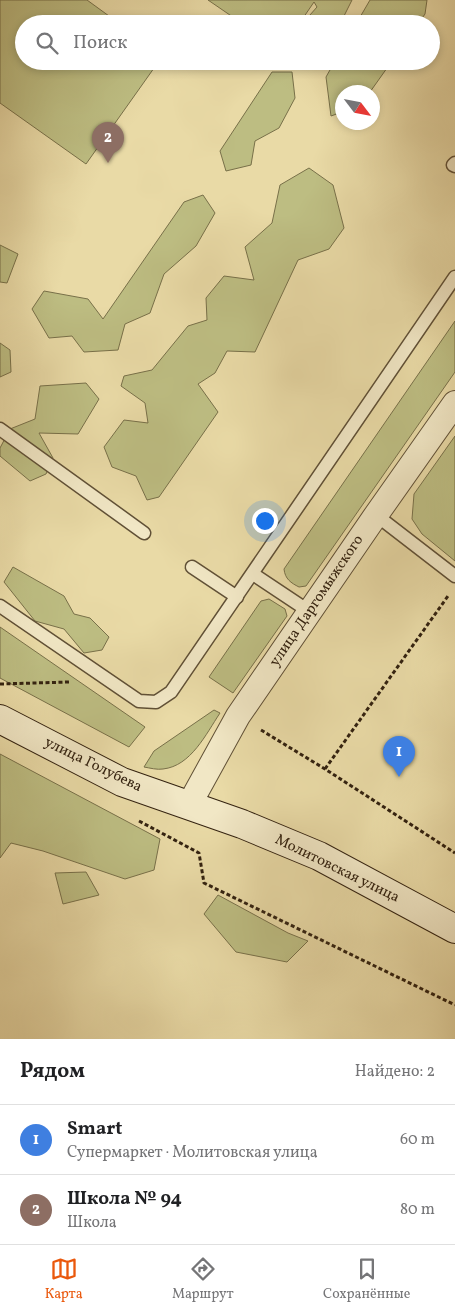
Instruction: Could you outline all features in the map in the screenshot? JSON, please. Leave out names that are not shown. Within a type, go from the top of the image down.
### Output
[{"type":"street","name":"улица Даргомыжского","points":[[189,805],[238,716],[376,514],[455,404]]},
{"type":"street","name":"улица Голубева","points":[[0,719],[122,782],[189,805]]},
{"type":"street","name":"Молитовская улица","points":[[189,805],[242,824],[319,856],[455,928]]},
{"type":"lane","points":[[455,162],[453,165],[455,166]]},
{"type":"lane","points":[[0,606],[138,701],[156,702],[171,692],[455,277]]},
{"type":"lane","points":[[0,429],[144,533]]},
{"type":"lane","points":[[376,514],[455,576]]},
{"type":"lane","points":[[192,567],[237,597]]},
{"type":"lane","points":[[253,574],[310,612]]},
{"type":"path","points":[[325,769],[449,594]]},
{"type":"path","points":[[0,684],[104,678]]},
{"type":"path","points":[[285,745],[455,853]]},
{"type":"path","points":[[133,819],[198,854],[204,883],[455,1005]]},
{"type":"green space","points":[[0,0],[87,0],[108,15],[15,15],[15,70],[153,70],[86,164],[0,103]]},
{"type":"green space","points":[[208,0],[352,0],[344,15],[310,15],[317,7],[314,2],[305,15],[230,15]]},
{"type":"green space","points":[[370,0],[427,0],[424,15],[361,15]]},
{"type":"green space","points":[[330,70],[386,70],[375,85],[335,85],[335,115],[331,116],[326,77]]},
{"type":"green space","points":[[272,72],[292,72],[295,98],[279,128],[255,141],[251,165],[226,171],[220,151]]},
{"type":"green space","points":[[309,168],[333,185],[344,228],[329,249],[298,260],[255,352],[227,351],[215,373],[198,384],[218,412],[159,497],[147,500],[136,476],[112,467],[104,447],[124,420],[148,423],[145,403],[121,386],[124,376],[152,370],[188,326],[207,320],[206,298],[224,276],[254,280],[245,247],[272,223],[280,185]]},
{"type":"green space","points":[[203,195],[215,213],[196,246],[164,274],[150,313],[125,324],[118,350],[84,352],[72,336],[49,338],[32,309],[44,291],[88,299],[103,319],[184,202]]},
{"type":"green space","points":[[0,245],[18,254],[7,283],[0,282]]},
{"type":"green space","points":[[455,321],[455,372],[306,586],[299,587],[293,584],[287,578],[284,569]]},
{"type":"green space","points":[[0,343],[10,350],[11,372],[0,377]]},
{"type":"green space","points":[[86,383],[99,399],[78,434],[39,433],[53,458],[46,474],[30,481],[0,456],[0,448],[10,429],[35,419],[40,386]]},
{"type":"green space","points":[[455,436],[455,561],[422,534],[412,519],[414,494]]},
{"type":"green space","points":[[13,567],[64,596],[74,614],[90,618],[109,637],[102,650],[84,653],[64,629],[35,621],[4,582]]},
{"type":"green space","points":[[269,599],[285,609],[287,616],[233,693],[209,677],[261,601]]},
{"type":"green space","points":[[0,627],[145,727],[129,747],[0,678]]},
{"type":"green space","points":[[214,710],[220,713],[190,756],[173,767],[156,769],[144,767],[154,751]]},
{"type":"green space","points":[[0,754],[160,839],[154,870],[125,879],[43,851],[11,843],[0,858]]},
{"type":"green space","points":[[86,872],[99,895],[63,904],[55,873]]},
{"type":"green space","points":[[218,895],[288,933],[308,941],[287,962],[236,952],[204,914]]},
{"type":"place","name":"Школа № 94","points":[[108,163]]},
{"type":"place","name":"Smart","points":[[399,777]]}]
